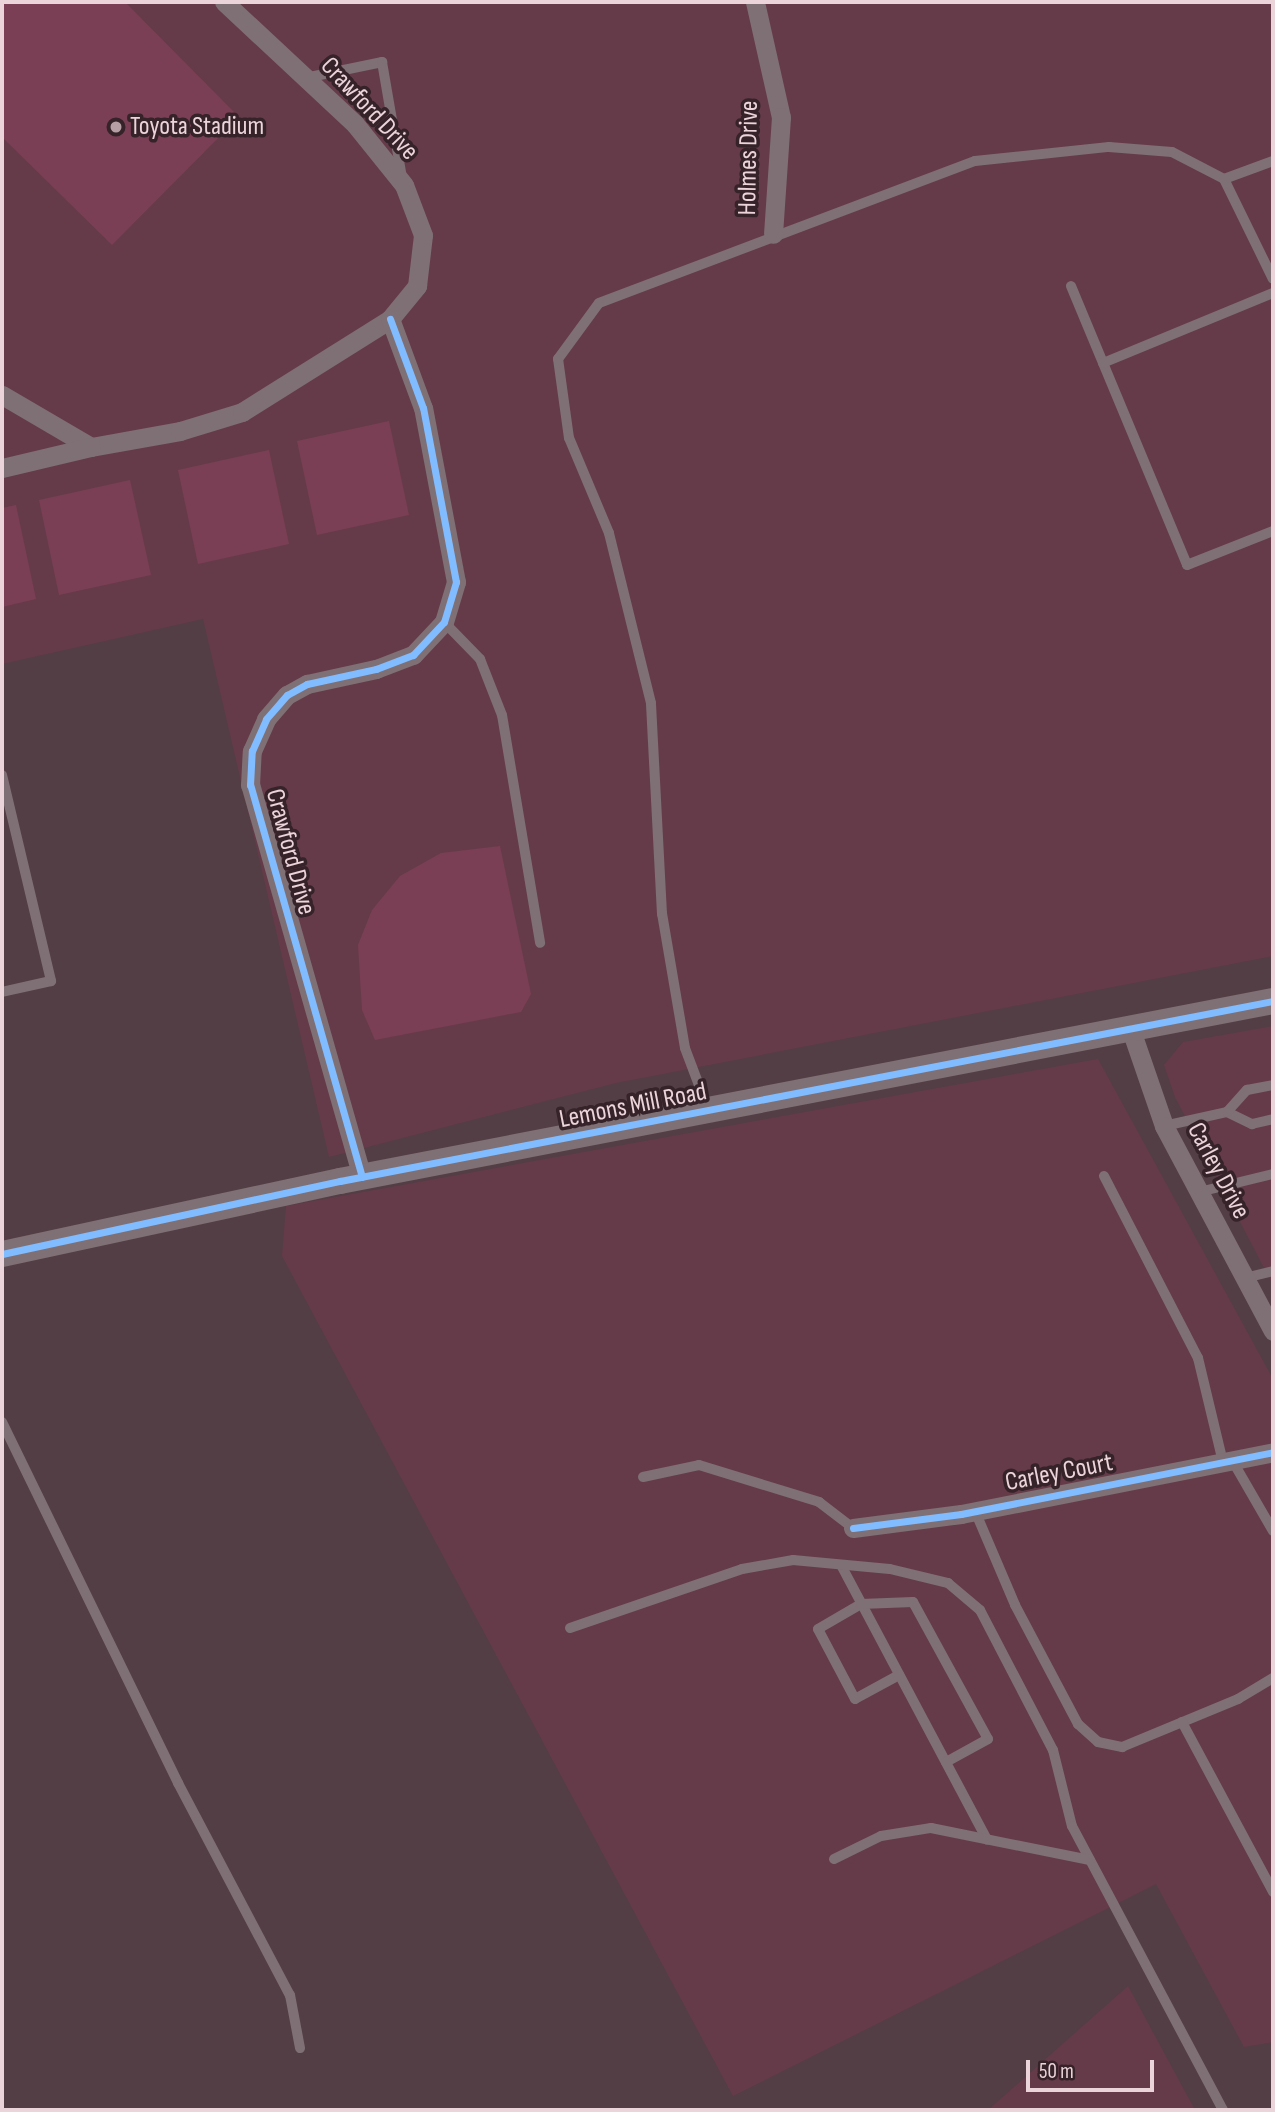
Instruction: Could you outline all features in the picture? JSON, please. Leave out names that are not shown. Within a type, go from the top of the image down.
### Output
[{"type":"street","name":"Crawford Drive","points":[[224,2],[355,124],[404,185],[424,235],[417,286],[390,319],[423,408],[449,525],[456,582],[444,622],[413,655],[376,669],[307,684],[287,695],[266,719],[251,751],[250,785],[261,835],[362,1177]]},
{"type":"street","name":"Holmes Drive","points":[[755,2],[781,117],[773,234]]},
{"type":"street","points":[[2,468],[91,447],[180,431],[242,412],[390,319]]},
{"type":"street","points":[[2,395],[91,447]]},
{"type":"street","name":"Lemons Mill Road","points":[[2,1254],[362,1177],[710,1113],[1273,1001]]},
{"type":"street","name":"Carley Drive","points":[[1131,1030],[1164,1126],[1273,1331]]},
{"type":"street","name":"Carley Court","points":[[853,1528],[975,1511],[1273,1452]]},
{"type":"lane","points":[[305,78],[382,62],[404,185]]},
{"type":"lane","points":[[710,1113],[685,1048],[662,914],[650,703],[608,533],[569,438],[558,359],[599,303],[773,234],[975,161],[1109,147],[1172,152],[1224,179],[1273,279]]},
{"type":"lane","points":[[1224,179],[1273,161]]},
{"type":"lane","points":[[1071,285],[1187,565],[1273,531]]},
{"type":"lane","points":[[1103,363],[1273,293]]},
{"type":"lane","points":[[444,622],[480,659],[502,715],[540,943]]},
{"type":"lane","points":[[2,775],[51,981],[2,992]]},
{"type":"lane","points":[[1164,1126],[1227,1112],[1247,1090],[1273,1085]]},
{"type":"lane","points":[[1227,1112],[1252,1124],[1273,1119]]},
{"type":"lane","points":[[1199,1192],[1273,1174]]},
{"type":"lane","points":[[1104,1176],[1198,1358],[1228,1461],[1273,1531]]},
{"type":"lane","points":[[1245,1278],[1273,1271]]},
{"type":"lane","points":[[2,1422],[178,1783],[290,1995],[300,2048]]},
{"type":"lane","points":[[643,1477],[699,1465],[819,1502],[853,1528]]},
{"type":"lane","points":[[975,1511],[1015,1605],[1078,1724],[1098,1742],[1122,1747],[1182,1722],[1273,1678]]},
{"type":"lane","points":[[570,1628],[742,1569],[793,1560],[890,1569],[948,1583],[981,1610],[1052,1749],[1072,1826],[1223,2110]]},
{"type":"lane","points":[[841,1565],[987,1840]]},
{"type":"lane","points":[[899,1675],[855,1699],[818,1629],[861,1604],[914,1602],[988,1739],[946,1762]]},
{"type":"lane","points":[[1182,1722],[1273,1892]]},
{"type":"lane","points":[[834,1860],[881,1836],[931,1828],[1090,1860]]},
{"type":"shaded area","points":[[2,2],[1273,2],[1273,956],[616,1083],[329,1157],[203,619],[2,664]]},
{"type":"shaded area","name":"Toyota Stadium","points":[[2,2],[125,2],[239,117],[112,245],[2,137]]},
{"type":"shaded area","points":[[389,421],[409,515],[317,535],[297,441]]},
{"type":"shaded area","points":[[269,450],[289,544],[198,564],[178,470]]},
{"type":"shaded area","points":[[130,480],[151,575],[59,595],[39,500]]},
{"type":"shaded area","points":[[16,505],[36,599],[2,607],[2,508]]},
{"type":"shaded area","points":[[500,846],[531,994],[521,1012],[375,1040],[362,1010],[358,945],[372,910],[400,876],[441,853]]},
{"type":"shaded area","points":[[1273,1026],[1273,1285],[1175,1097],[1164,1065],[1183,1042]]},
{"type":"shaded area","points":[[1098,1059],[1273,1379],[1273,2042],[1244,2047],[1156,1884],[733,2096],[282,1256],[286,1206]]},
{"type":"shaded area","points":[[1128,1986],[1195,2110],[988,2110]]},
{"type":"cycle path","points":[[362,1177],[250,785],[252,751],[266,719],[287,695],[307,684],[376,669],[413,655],[444,622],[456,582],[423,408],[390,319]]},
{"type":"cycle path","points":[[2,1254],[340,1181],[1273,1001]]},
{"type":"cycle path","points":[[853,1528],[961,1514],[1273,1452]]},
{"type":"place","name":"Toyota Stadium","points":[[116,127]]}]
